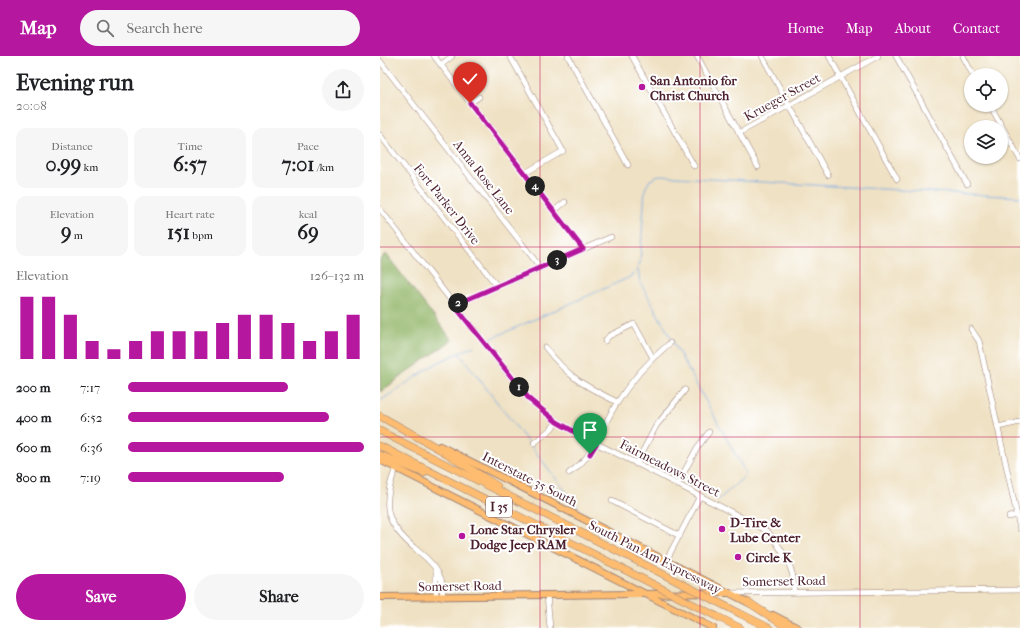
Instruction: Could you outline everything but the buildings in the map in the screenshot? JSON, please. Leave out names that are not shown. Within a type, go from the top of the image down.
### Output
[{"type":"highway","points":[[380,416],[446,454],[527,505]]},
{"type":"highway","name":"South Pan Am Expressway","points":[[380,431],[769,628]]},
{"type":"highway","name":"South Pan Am Expressway","points":[[380,446],[740,628]]},
{"type":"highway","points":[[380,455],[482,498]]},
{"type":"highway","points":[[748,602],[788,628]]},
{"type":"main road","name":"Interstate 35 South","points":[[380,416],[798,628]]},
{"type":"main road","points":[[380,460],[713,628]]},
{"type":"main road","name":"Somerset Road","points":[[380,597],[730,593]]},
{"type":"street","points":[[434,56],[583,249]]},
{"type":"street","points":[[441,65],[452,56]]},
{"type":"street","points":[[510,56],[563,152],[525,173]]},
{"type":"street","points":[[632,56],[694,166]]},
{"type":"street","points":[[697,56],[758,167]]},
{"type":"street","points":[[762,56],[828,175]]},
{"type":"street","points":[[829,56],[897,179]]},
{"type":"street","name":"Krueger Street","points":[[739,133],[878,56]]},
{"type":"street","points":[[896,56],[967,184]]},
{"type":"street","points":[[963,56],[970,68]]},
{"type":"street","points":[[570,57],[628,165]]},
{"type":"street","name":"Anna Rose Lane","points":[[380,61],[540,268]]},
{"type":"street","points":[[470,103],[479,97]]},
{"type":"street","points":[[994,112],[1018,149],[1020,159]]},
{"type":"street","name":"Fort Parker Drive","points":[[380,135],[497,286]]},
{"type":"street","points":[[554,211],[565,202]]},
{"type":"street","name":"Fairmeadows Street","points":[[380,209],[454,305],[523,392],[536,406],[557,422],[596,444],[764,529],[770,534],[792,572],[794,592]]},
{"type":"street","points":[[454,305],[611,237]]},
{"type":"street","points":[[605,341],[609,336],[634,324],[653,358]]},
{"type":"street","points":[[970,329],[979,341],[1020,529]]},
{"type":"street","points":[[569,473],[587,458],[596,444],[617,402],[632,382],[653,358],[670,343]]},
{"type":"street","points":[[545,347],[559,365],[573,378],[617,402]]},
{"type":"street","points":[[636,464],[656,426],[685,390]]},
{"type":"street","points":[[534,443],[557,422]]},
{"type":"street","points":[[998,427],[1020,422]]},
{"type":"street","points":[[676,485],[697,448],[709,432]]},
{"type":"street","points":[[396,468],[386,487],[385,504],[388,518],[399,535],[430,561],[436,569],[442,581],[443,597]]},
{"type":"street","points":[[666,561],[700,496]]},
{"type":"street","points":[[612,501],[680,536]]},
{"type":"street","points":[[1009,517],[1017,515]]},
{"type":"street","points":[[436,569],[436,597]]},
{"type":"street","name":"Somerset Road","points":[[730,593],[1020,590]]},
{"type":"street","points":[[547,596],[550,628]]},
{"type":"green space","points":[[386,254],[452,340],[380,392],[380,259]]},
{"type":"waterway","points":[[490,339],[628,278],[635,273],[640,263],[645,189],[650,180],[659,176],[1020,197]]},
{"type":"waterway","points":[[638,270],[640,282],[745,472],[745,476],[718,500]]},
{"type":"waterway","points":[[380,401],[435,364],[474,346]]},
{"type":"waterway","points":[[459,353],[578,507]]},
{"type":"place","name":"San Antonio for Christ Church","points":[[642,87]]},
{"type":"place","name":"D-Tire & Lube Center","points":[[722,529]]},
{"type":"place","name":"Lone Star Chrysler Dodge Jeep RAM","points":[[462,536]]},
{"type":"place","name":"Circle K","points":[[738,557]]},
{"type":"route","points":[[470,103],[583,249],[454,305],[530,400],[544,413],[557,422],[596,444],[590,454]]}]
